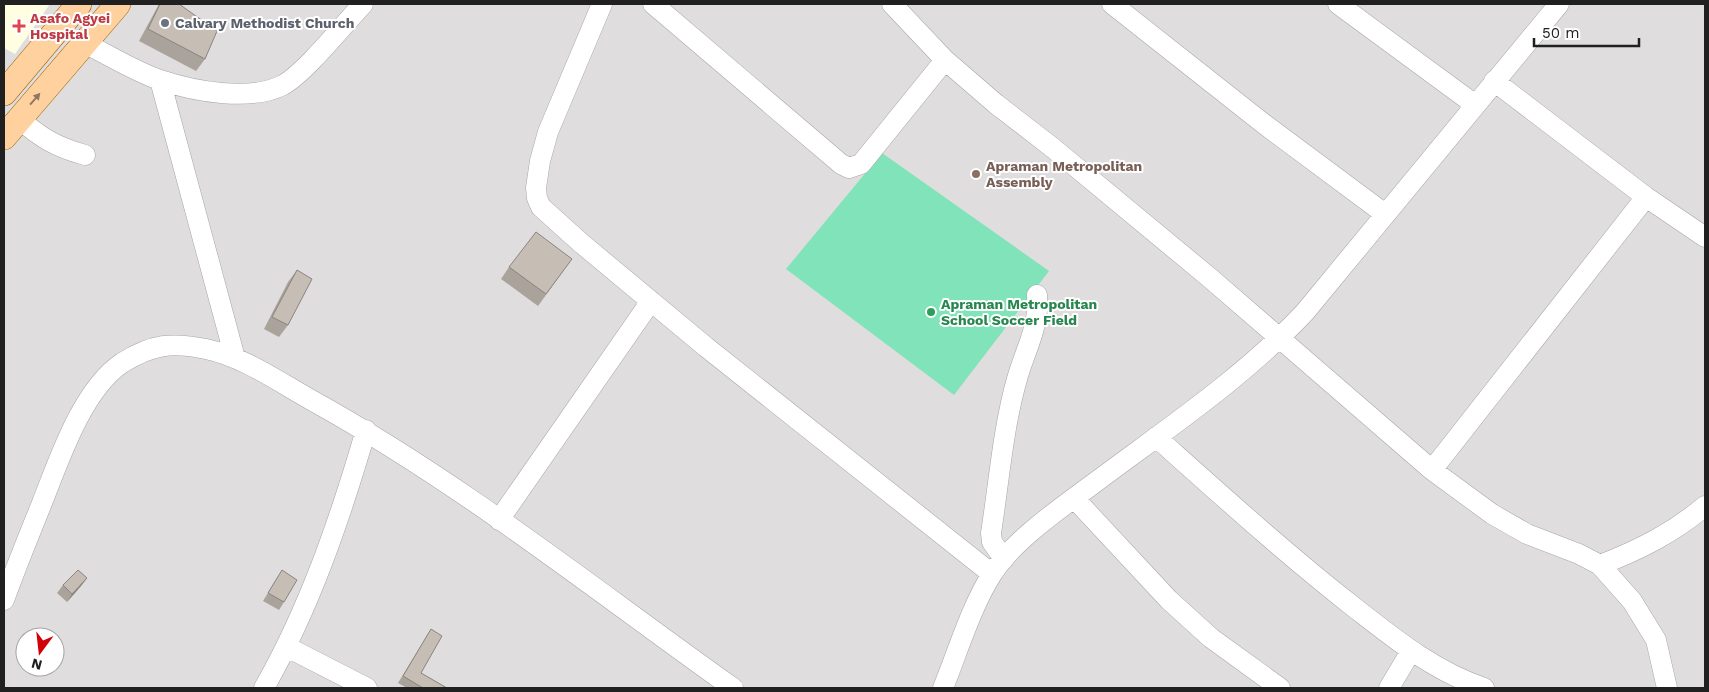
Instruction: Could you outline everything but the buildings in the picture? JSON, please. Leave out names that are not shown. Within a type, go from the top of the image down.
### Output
[{"type":"main road","points":[[4,93],[79,4]]},
{"type":"main road","points":[[11,128],[118,4]]},
{"type":"street","points":[[84,44],[160,80],[223,94],[258,93],[283,85],[303,68],[363,4]]},
{"type":"street","points":[[602,4],[548,132],[540,161],[536,188],[537,198],[542,207],[580,244],[651,301],[998,566]]},
{"type":"street","points":[[654,4],[841,164],[849,168],[860,164],[945,60]]},
{"type":"street","points":[[892,4],[945,60],[1210,278],[1432,470],[1492,514],[1526,534],[1579,554],[1600,565],[1632,601],[1656,640],[1668,688]]},
{"type":"street","points":[[1112,4],[1264,124],[1385,214]]},
{"type":"street","points":[[1338,4],[1474,104]]},
{"type":"street","points":[[943,688],[969,622],[998,566],[1012,550],[1074,498],[1245,370],[1279,339],[1305,312],[1558,4]]},
{"type":"street","points":[[160,80],[235,358]]},
{"type":"street","points":[[1494,81],[1646,197],[1705,237]]},
{"type":"street","points":[[11,128],[57,147],[85,155]]},
{"type":"street","points":[[1432,470],[1646,197]]},
{"type":"street","points":[[998,566],[991,533],[1013,396],[1035,326],[1038,310],[1037,295]]},
{"type":"street","points":[[499,520],[651,301]]},
{"type":"street","points":[[4,600],[70,431],[107,377],[120,365],[147,349],[170,344],[208,349],[235,358],[366,430],[568,567],[733,688]]},
{"type":"street","points":[[264,688],[287,647],[327,552],[366,430]]},
{"type":"street","points":[[1156,437],[1305,568],[1411,651],[1458,680],[1484,688]]},
{"type":"street","points":[[1074,498],[1169,600],[1211,638],[1280,688]]},
{"type":"street","points":[[1600,565],[1642,549],[1684,524],[1705,506]]},
{"type":"street","points":[[287,647],[368,688]]},
{"type":"street","points":[[1389,688],[1411,651]]},
{"type":"shaded area","points":[[4,4],[1705,4],[1705,688],[4,688]]},
{"type":"shaded area","name":"Asafo Agyei Hospital","points":[[4,4],[50,4],[15,54],[4,48]]},
{"type":"green space","name":"Apraman Metropolitan School Soccer Field","points":[[882,153],[1049,271],[954,395],[786,269]]},
{"type":"place","name":"Calvary Methodist Church","points":[[165,23]]},
{"type":"place","name":"Asafo Agyei Hospital","points":[[19,26]]},
{"type":"place","name":"Apraman Metropolitan Assembly","points":[[976,174]]},
{"type":"place","name":"Apraman Metropolitan School Soccer Field","points":[[931,312]]}]
